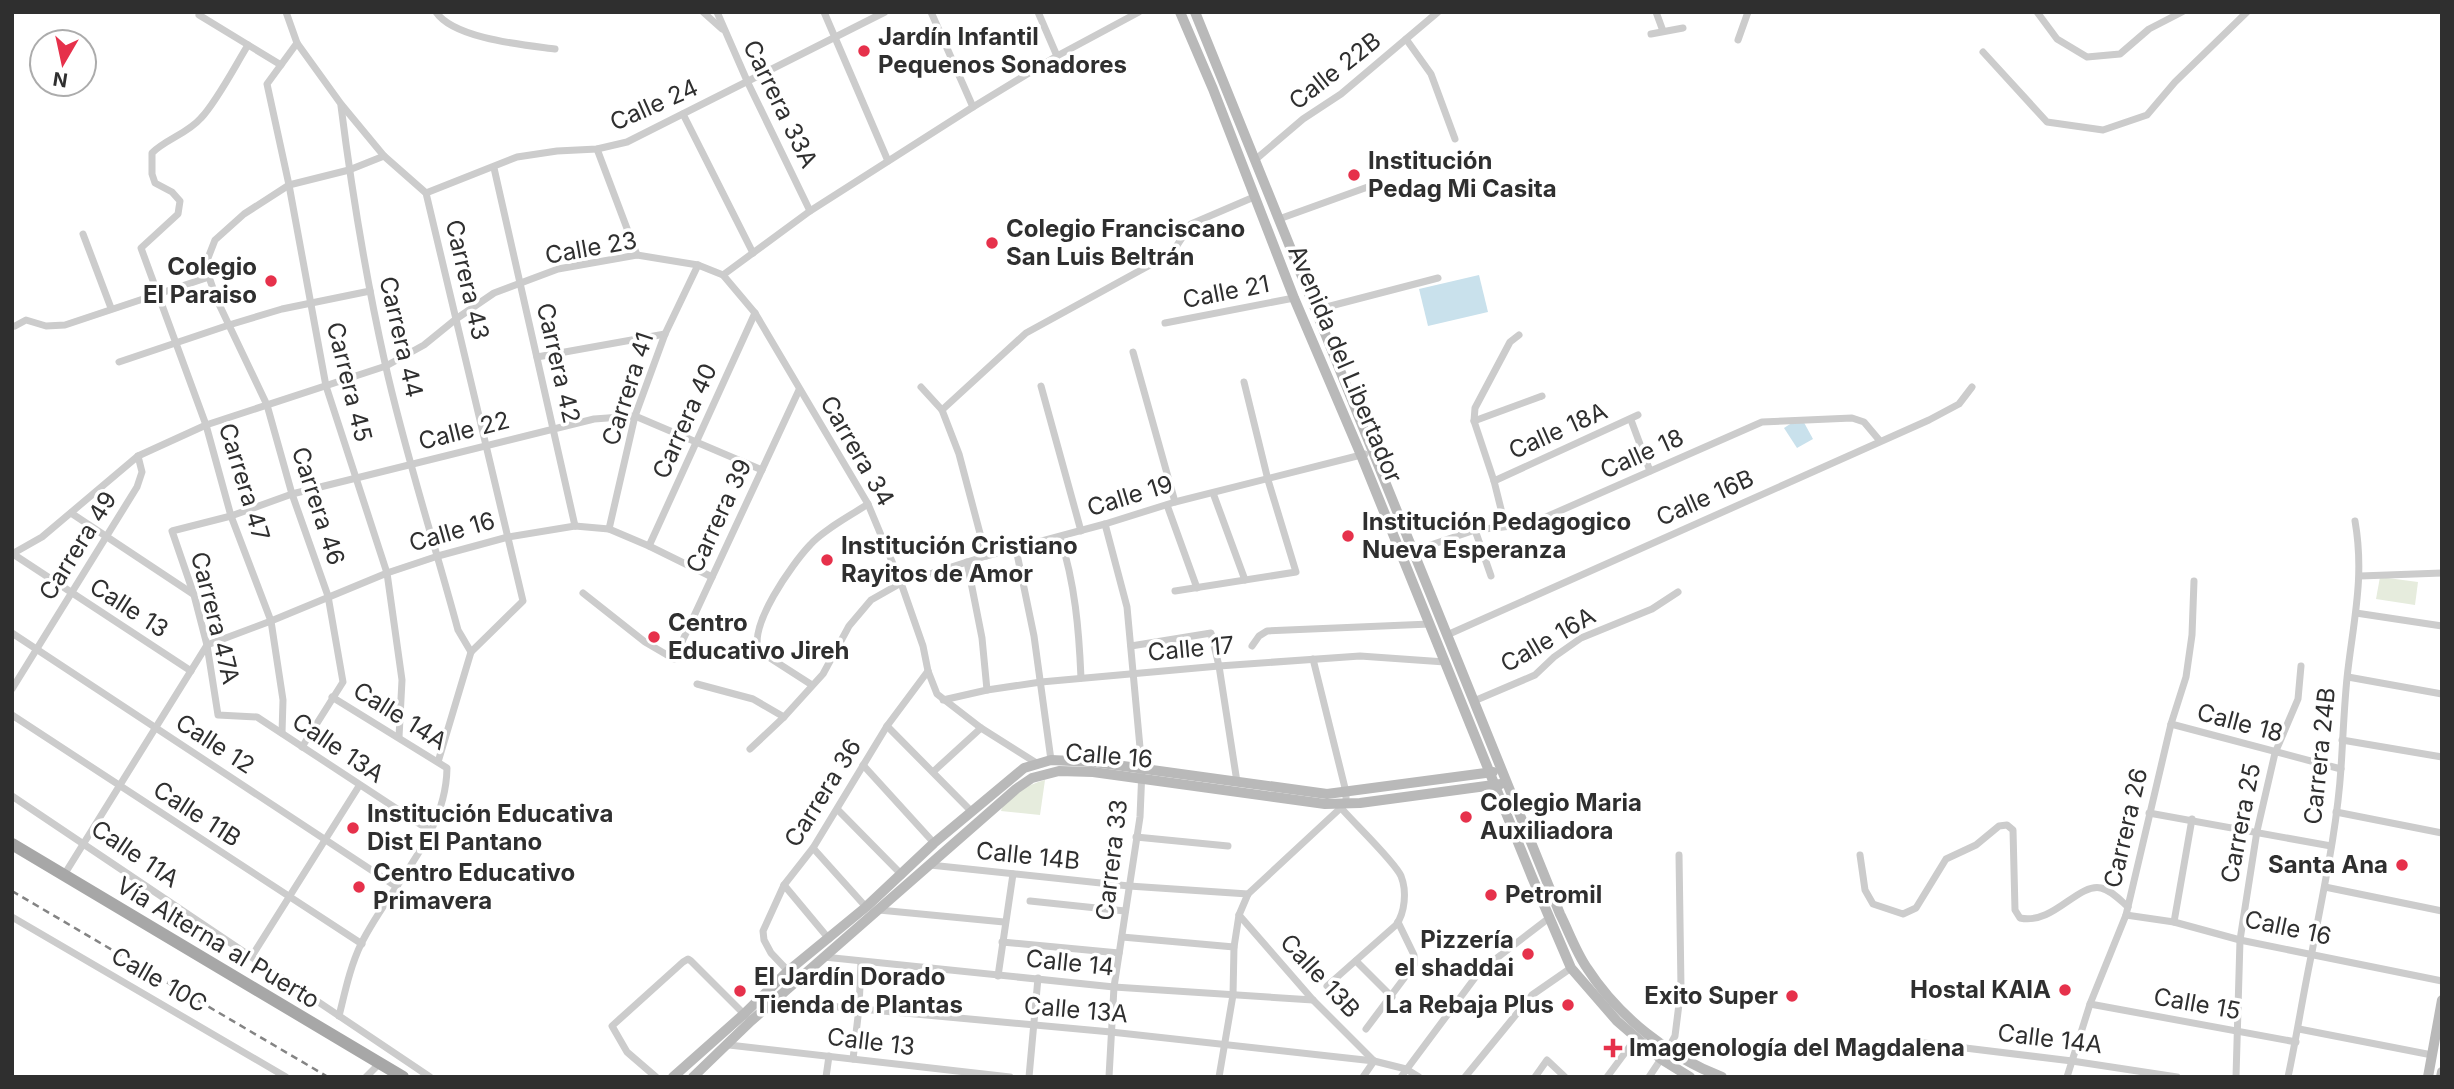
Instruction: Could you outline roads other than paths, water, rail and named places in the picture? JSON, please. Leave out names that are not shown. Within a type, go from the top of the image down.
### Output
[{"type":"main road","name":"Avenida del Libertador","points":[[1180,12],[1213,89],[1294,298],[1413,551],[1560,914],[1586,966],[1601,987],[1664,1054],[1690,1077]]},
{"type":"main road","name":"Avenida del Libertador","points":[[1195,12],[1315,310],[1430,624],[1571,968],[1600,1003],[1636,1038],[1664,1054],[1722,1077]]},
{"type":"main road","name":"Calle 16","points":[[694,1077],[729,1045],[788,971],[829,939],[934,843],[1024,768],[1051,760],[1094,762],[1141,774],[1325,804],[1489,773],[1504,777]]},
{"type":"main road","name":"Calle 16","points":[[673,1077],[774,1001],[982,817],[1032,778],[1059,771],[1141,774],[1237,782],[1327,794],[1344,802],[1360,803],[1494,785],[1504,777]]},
{"type":"main road","name":"Vía Alterna al Puerto","points":[[12,844],[403,1077]]},
{"type":"main road","points":[[2428,1077],[2442,1000]]},
{"type":"street","name":"Carrera 43","points":[[286,12],[297,43],[341,104],[384,156],[426,193],[523,601],[471,652]]},
{"type":"street","points":[[436,12],[441,21],[475,35],[555,49]]},
{"type":"street","points":[[703,12],[723,30]]},
{"type":"street","name":"Carrera 33A","points":[[717,12],[723,30],[810,211]]},
{"type":"street","points":[[824,12],[888,161]]},
{"type":"street","name":"Calle 24","points":[[426,193],[517,157],[597,149],[627,142],[885,12]]},
{"type":"street","points":[[931,12],[973,107]]},
{"type":"street","points":[[1038,12],[1057,56]]},
{"type":"street","points":[[723,275],[810,211],[973,107],[1057,56],[1139,12]]},
{"type":"street","name":"Calle 22B","points":[[1255,160],[1303,119],[1341,94],[1438,12]]},
{"type":"street","points":[[1656,12],[1663,31]]},
{"type":"street","points":[[1738,40],[1748,12]]},
{"type":"street","points":[[2036,12],[2057,39],[2087,57],[2120,54],[2149,29],[2182,12]]},
{"type":"street","points":[[1983,52],[2047,122],[2103,130],[2147,115],[2175,82],[2247,12]]},
{"type":"street","points":[[199,15],[281,65]]},
{"type":"street","points":[[1651,34],[1683,28]]},
{"type":"street","points":[[1406,39],[1431,74],[1455,139]]},
{"type":"street","name":"Carrera 45","points":[[297,43],[267,84],[289,185],[326,386],[387,573],[402,680],[398,737]]},
{"type":"street","name":"Carrera 47","points":[[248,45],[201,118],[181,135],[160,145],[152,153],[155,183],[172,192],[180,201],[177,214],[141,248],[206,425],[231,516],[271,621],[283,701],[282,733]]},
{"type":"street","name":"Carrera 44","points":[[341,104],[349,170],[386,366],[458,630],[471,652]]},
{"type":"street","points":[[683,114],[753,253]]},
{"type":"street","points":[[597,149],[637,255]]},
{"type":"street","points":[[15,326],[26,320],[46,326],[65,325],[209,277],[208,258],[215,240],[244,214],[289,185],[349,170],[384,156]]},
{"type":"street","name":"Carrera 42","points":[[494,168],[575,526]]},
{"type":"street","points":[[1279,219],[1376,184]]},
{"type":"street","points":[[942,410],[1026,333],[1171,254],[1191,224],[1254,197]]},
{"type":"street","points":[[83,234],[111,308]]},
{"type":"street","name":"Calle 23","points":[[13,554],[42,537],[138,456],[206,425],[386,366],[424,345],[494,293],[558,269],[637,255],[698,265],[723,275]]},
{"type":"street","name":"Carrera 41","points":[[609,529],[635,416],[665,334],[698,265]]},
{"type":"street","name":"Carrera 34","points":[[723,275],[755,313],[868,504],[901,583],[923,646],[928,671],[937,694],[943,700]]},
{"type":"street","name":"Carrera 46","points":[[209,277],[217,300],[267,405],[292,494],[328,596],[343,682],[302,747]]},
{"type":"street","points":[[1315,310],[1438,278]]},
{"type":"street","points":[[119,362],[229,325],[310,303],[370,291]]},
{"type":"street","name":"Calle 21","points":[[1165,323],[1294,298]]},
{"type":"street","name":"Carrera 40","points":[[649,546],[755,313]]},
{"type":"street","points":[[537,357],[665,334]]},
{"type":"street","points":[[1505,525],[1474,421],[1475,408],[1510,342],[1519,335]]},
{"type":"street","points":[[1133,352],[1149,406],[1171,503],[1197,588]]},
{"type":"street","points":[[1175,592],[1296,572],[1268,480],[1244,382]]},
{"type":"street","points":[[1041,386],[1081,531]]},
{"type":"street","points":[[921,387],[942,410],[959,454],[986,556]]},
{"type":"street","name":"Calle 16B","points":[[1447,635],[1881,441],[1959,404],[1972,387]]},
{"type":"street","name":"Carrera 39","points":[[583,593],[645,642],[674,659],[799,390]]},
{"type":"street","points":[[1474,421],[1542,396]]},
{"type":"street","name":"Calle 22","points":[[172,531],[231,516],[292,494],[594,419],[635,416],[762,470]]},
{"type":"street","name":"Calle 18A","points":[[1494,481],[1634,417],[1650,471]]},
{"type":"street","name":"Calle 18","points":[[1413,551],[1475,530],[1530,523],[1762,422],[1852,418],[1864,422],[1881,441]]},
{"type":"street","name":"Calle 19","points":[[750,748],[784,717],[813,685],[829,664],[849,626],[871,600],[901,583],[1171,503],[1367,453]]},
{"type":"street","name":"Carrera 49","points":[[12,689],[107,538],[140,480],[142,472],[138,456]]},
{"type":"street","points":[[1213,493],[1245,580]]},
{"type":"street","points":[[813,685],[759,650],[756,640],[765,610],[811,544],[868,504]]},
{"type":"street","points":[[71,513],[194,595]]},
{"type":"street","name":"Carrera 24B","points":[[2288,1077],[2325,887],[2336,812],[2347,677],[2361,576],[2355,520]]},
{"type":"street","name":"Carrera 33","points":[[1105,524],[1127,607],[1141,774],[1140,817],[1114,987],[1109,1077]]},
{"type":"street","name":"Calle 16","points":[[207,645],[387,573],[438,556],[508,537],[575,526],[609,529],[712,577]]},
{"type":"street","points":[[1475,530],[1491,576]]},
{"type":"street","name":"Carrera 47A","points":[[172,531],[194,595],[207,645],[218,715]]},
{"type":"street","points":[[1060,537],[1069,566],[1079,632],[1081,678]]},
{"type":"street","points":[[1016,549],[1034,636],[1051,760]]},
{"type":"street","name":"Calle 13","points":[[13,554],[191,671]]},
{"type":"street","points":[[967,562],[982,638],[987,690]]},
{"type":"street","points":[[2361,576],[2442,573]]},
{"type":"street","name":"Carrera 26","points":[[2067,1077],[2090,1004],[2127,911],[2171,724],[2186,677],[2192,635],[2194,581]]},
{"type":"street","name":"Calle 16A","points":[[1474,701],[1535,675],[1554,657],[1581,638],[1652,609],[1678,592]]},
{"type":"street","points":[[2356,613],[2442,626]]},
{"type":"street","points":[[1252,646],[1259,636],[1267,631],[1430,624]]},
{"type":"street","points":[[1131,646],[1211,633],[1219,666],[1237,782]]},
{"type":"street","name":"Calle 12","points":[[12,634],[397,887]]},
{"type":"street","points":[[64,875],[207,645]]},
{"type":"street","points":[[438,762],[471,652]]},
{"type":"street","name":"Calle 17","points":[[943,700],[1041,682],[1219,666],[1360,656],[1445,662]]},
{"type":"street","points":[[1313,659],[1344,802],[1401,875],[1404,894],[1398,922],[1327,986]]},
{"type":"street","name":"Carrera 25","points":[[2236,1077],[2240,940],[2257,831],[2275,753],[2298,699],[2301,666]]},
{"type":"street","name":"Carrera 36","points":[[788,971],[771,953],[763,932],[784,885],[813,848],[887,726],[928,671]]},
{"type":"street","points":[[2347,677],[2442,694]]},
{"type":"street","points":[[697,684],[752,699],[784,717]]},
{"type":"street","name":"Calle 14A","points":[[332,697],[447,768],[444,802],[432,832]]},
{"type":"street","name":"Calle 16","points":[[943,700],[1038,764]]},
{"type":"street","name":"Calle 11B","points":[[12,715],[362,944]]},
{"type":"street","name":"Calle 13A","points":[[218,715],[257,716],[432,832]]},
{"type":"street","name":"Calle 18","points":[[2171,724],[2341,769]]},
{"type":"street","points":[[887,726],[971,811]]},
{"type":"street","points":[[934,771],[981,727]]},
{"type":"street","points":[[2342,740],[2442,757]]},
{"type":"street","points":[[863,765],[934,843]]},
{"type":"street","points":[[252,956],[359,786]]},
{"type":"street","name":"Calle 11A","points":[[12,796],[430,1077]]},
{"type":"street","points":[[1219,1077],[1233,995],[1234,947],[1239,915],[1248,894],[1344,802]]},
{"type":"street","points":[[838,810],[902,875]]},
{"type":"street","points":[[2336,812],[2442,833]]},
{"type":"street","points":[[2149,813],[2331,846]]},
{"type":"street","points":[[2174,922],[2192,819]]},
{"type":"street","points":[[1860,855],[1865,890],[1873,904],[1903,914],[1916,908],[1946,859],[1976,845],[1998,826],[2007,825],[2013,830],[2015,910],[2020,918],[2047,915],[2092,887],[2102,888],[2127,911]]},
{"type":"street","points":[[339,1016],[347,983],[362,944],[432,832]]},
{"type":"street","points":[[1136,837],[1228,846]]},
{"type":"street","points":[[813,848],[866,907]]},
{"type":"street","points":[[1649,1077],[1675,1036],[1681,988],[1679,855]]},
{"type":"street","name":"Calle 14B","points":[[930,865],[1129,886],[1248,894]]},
{"type":"street","points":[[998,976],[1013,874]]},
{"type":"street","points":[[784,885],[829,939]]},
{"type":"street","points":[[2325,887],[2442,911]]},
{"type":"street","points":[[1030,901],[1125,911]]},
{"type":"street","points":[[878,910],[1004,922]]},
{"type":"street","name":"Calle 16","points":[[2127,911],[2240,940],[2442,981]]},
{"type":"street","name":"Calle 13B","points":[[1239,915],[1313,1000],[1374,1062]]},
{"type":"street","name":"Calle 10C","points":[[12,917],[286,1077]]},
{"type":"street","points":[[1402,1077],[1480,971],[1549,918]]},
{"type":"street","points":[[1366,1028],[1414,965],[1414,955],[1398,922]]},
{"type":"street","points":[[1122,937],[1234,947]]},
{"type":"street","points":[[1002,943],[1119,953]]},
{"type":"street","name":"Calle 14","points":[[824,957],[1114,987],[1313,1000]]},
{"type":"street","points":[[656,1077],[627,1052],[612,1026],[688,959],[748,1018]]},
{"type":"street","points":[[1356,961],[1392,996]]},
{"type":"street","points":[[853,1059],[861,962]]},
{"type":"street","points":[[1465,1077],[1532,995],[1571,968]]},
{"type":"street","points":[[1029,1077],[1038,978]]},
{"type":"street","name":"Calle 13A","points":[[774,1001],[1111,1032],[1374,1062],[1406,1069],[1419,1077]]},
{"type":"street","name":"Calle 15","points":[[2090,1004],[2296,1042]]},
{"type":"street","points":[[2299,1029],[2432,1055]]},
{"type":"street","points":[[1607,1077],[1636,1038]]},
{"type":"street","name":"Calle 14A","points":[[1916,1042],[2072,1060],[2177,1077]]},
{"type":"street","name":"Calle 13","points":[[729,1045],[853,1059],[940,1073],[1010,1077]]},
{"type":"street","points":[[826,1077],[829,1056]]},
{"type":"street","points":[[1535,1077],[1547,1060],[1565,1077]]},
{"type":"street","points":[[1363,1077],[1374,1062]]},
{"type":"street","points":[[366,1077],[379,1064]]},
{"type":"water","points":[[1479,275],[1488,312],[1428,326],[1419,289]]},
{"type":"water","points":[[1801,417],[1813,439],[1797,448],[1784,428]]},
{"type":"railway","points":[[12,891],[328,1077]]},
{"type":"place","name":"Jardín Infantil Pequenos Sonadores","points":[[864,51]]},
{"type":"place","name":"Institución Pedag Mi Casita","points":[[1354,175]]},
{"type":"place","name":"Colegio Franciscano San Luis Beltrán","points":[[992,243]]},
{"type":"place","name":"Colegio El Paraiso","points":[[271,281]]},
{"type":"place","name":"Institución Pedagogico Nueva Esperanza","points":[[1348,536]]},
{"type":"place","name":"Institución Cristiano Rayitos de Amor","points":[[827,560]]},
{"type":"place","name":"Centro Educativo Jireh","points":[[654,637]]},
{"type":"place","name":"Colegio Maria Auxiliadora","points":[[1466,817]]},
{"type":"place","name":"Institución Educativa Dist El Pantano","points":[[353,828]]},
{"type":"place","name":"Santa Ana","points":[[2402,865]]},
{"type":"place","name":"Centro Educativo Primavera","points":[[359,887]]},
{"type":"place","name":"Petromil","points":[[1491,895]]},
{"type":"place","name":"Pizzería el shaddai","points":[[1528,954]]},
{"type":"place","name":"Hostal KAIA","points":[[2065,990]]},
{"type":"place","name":"El Jardín Dorado Tienda de Plantas","points":[[740,991]]},
{"type":"place","name":"Exito Super","points":[[1792,996]]},
{"type":"place","name":"La Rebaja Plus","points":[[1568,1005]]},
{"type":"place","name":"Imagenología del Magdalena","points":[[1613,1048]]}]
